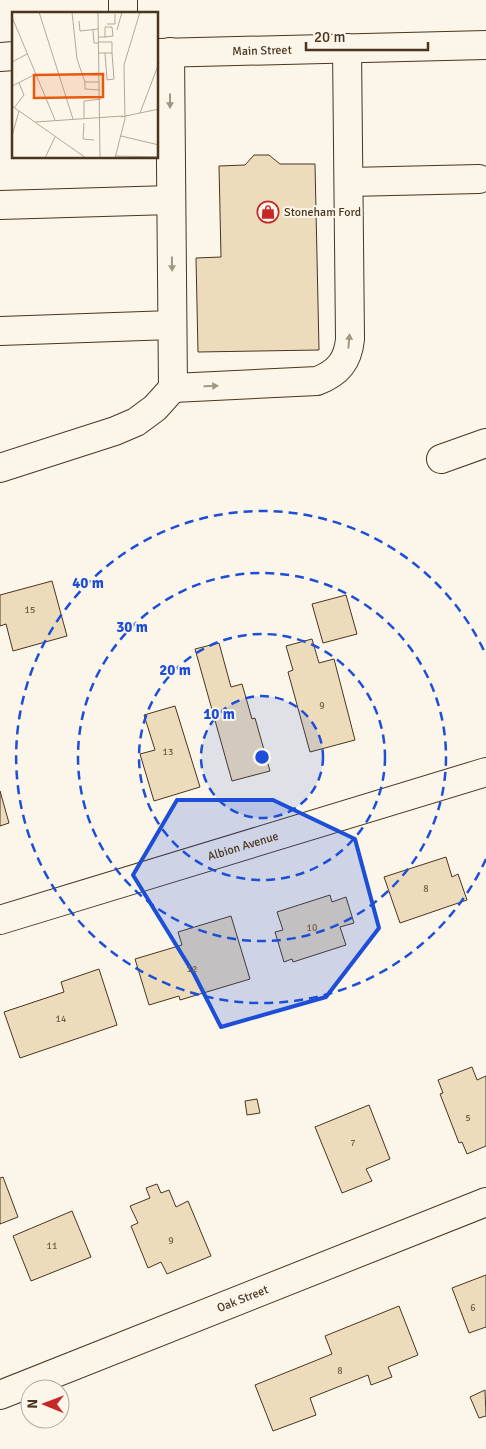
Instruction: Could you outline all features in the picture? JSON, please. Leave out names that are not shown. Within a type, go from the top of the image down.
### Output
[{"type":"street","name":"Main Street","points":[[164,53],[486,45]]},
{"type":"street","points":[[172,388],[317,381],[339,369],[347,355],[350,339],[347,48]]},
{"type":"street","points":[[0,468],[115,431],[136,422],[155,408],[172,388],[171,200],[164,53]]},
{"type":"street","points":[[349,182],[479,178]]},
{"type":"street","points":[[0,205],[171,200]]},
{"type":"street","points":[[0,331],[172,325]]},
{"type":"street","points":[[441,459],[486,443]]},
{"type":"street","name":"Albion Avenue","points":[[0,920],[486,772]]},
{"type":"street","name":"Oak Street","points":[[0,1395],[486,1202]]},
{"type":"highlighted area","points":[[177,800],[273,800],[355,839],[379,928],[326,997],[221,1027],[194,974],[133,875]]},
{"type":"building","name":"Stoneham Ford","points":[[254,155],[269,155],[280,164],[315,164],[319,350],[198,352],[196,258],[221,257],[219,166],[245,165]]},
{"type":"building","points":[[52,581],[67,636],[13,651],[6,624],[0,626],[0,595]]},
{"type":"building","points":[[346,595],[357,634],[323,643],[312,604]]},
{"type":"building","points":[[312,639],[319,663],[334,659],[355,740],[310,752],[288,672],[293,670],[286,646]]},
{"type":"building","points":[[219,643],[231,687],[242,684],[252,719],[255,718],[270,771],[232,781],[195,649]]},
{"type":"building","points":[[175,706],[200,787],[154,801],[140,754],[155,750],[144,715]]},
{"type":"building","points":[[0,791],[9,823],[0,826]]},
{"type":"building","points":[[446,857],[452,877],[458,874],[467,900],[400,923],[384,877]]},
{"type":"building","points":[[330,895],[332,902],[346,897],[354,923],[340,927],[346,945],[293,962],[292,959],[284,962],[275,932],[283,930],[277,912]]},
{"type":"building","points":[[231,916],[250,979],[180,1000],[179,996],[149,1005],[135,959],[182,945],[178,932]]},
{"type":"building","points":[[99,969],[117,1025],[20,1058],[4,1012],[64,992],[61,982]]},
{"type":"building","points":[[472,1067],[477,1080],[486,1076],[486,1146],[467,1154],[462,1142],[459,1143],[440,1094],[443,1093],[438,1080]]},
{"type":"building","points":[[257,1099],[260,1113],[247,1115],[245,1101]]},
{"type":"building","points":[[369,1105],[390,1159],[366,1169],[372,1181],[342,1193],[315,1127]]},
{"type":"building","points":[[3,1177],[18,1217],[0,1224],[0,1178]]},
{"type":"building","points":[[157,1184],[161,1193],[169,1190],[176,1207],[188,1201],[211,1256],[167,1274],[161,1262],[148,1268],[131,1226],[138,1223],[130,1206],[150,1198],[146,1188]]},
{"type":"building","points":[[72,1211],[91,1257],[31,1281],[13,1236]]},
{"type":"building","points":[[486,1275],[486,1327],[469,1333],[452,1288]]},
{"type":"building","points":[[399,1306],[418,1355],[388,1367],[392,1377],[371,1385],[368,1375],[310,1398],[316,1415],[273,1431],[255,1385],[332,1354],[325,1336]]},
{"type":"building","points":[[485,1390],[486,1416],[479,1418],[470,1397]]},
{"type":"place","name":"Stoneham Ford","points":[[268,212]]}]
